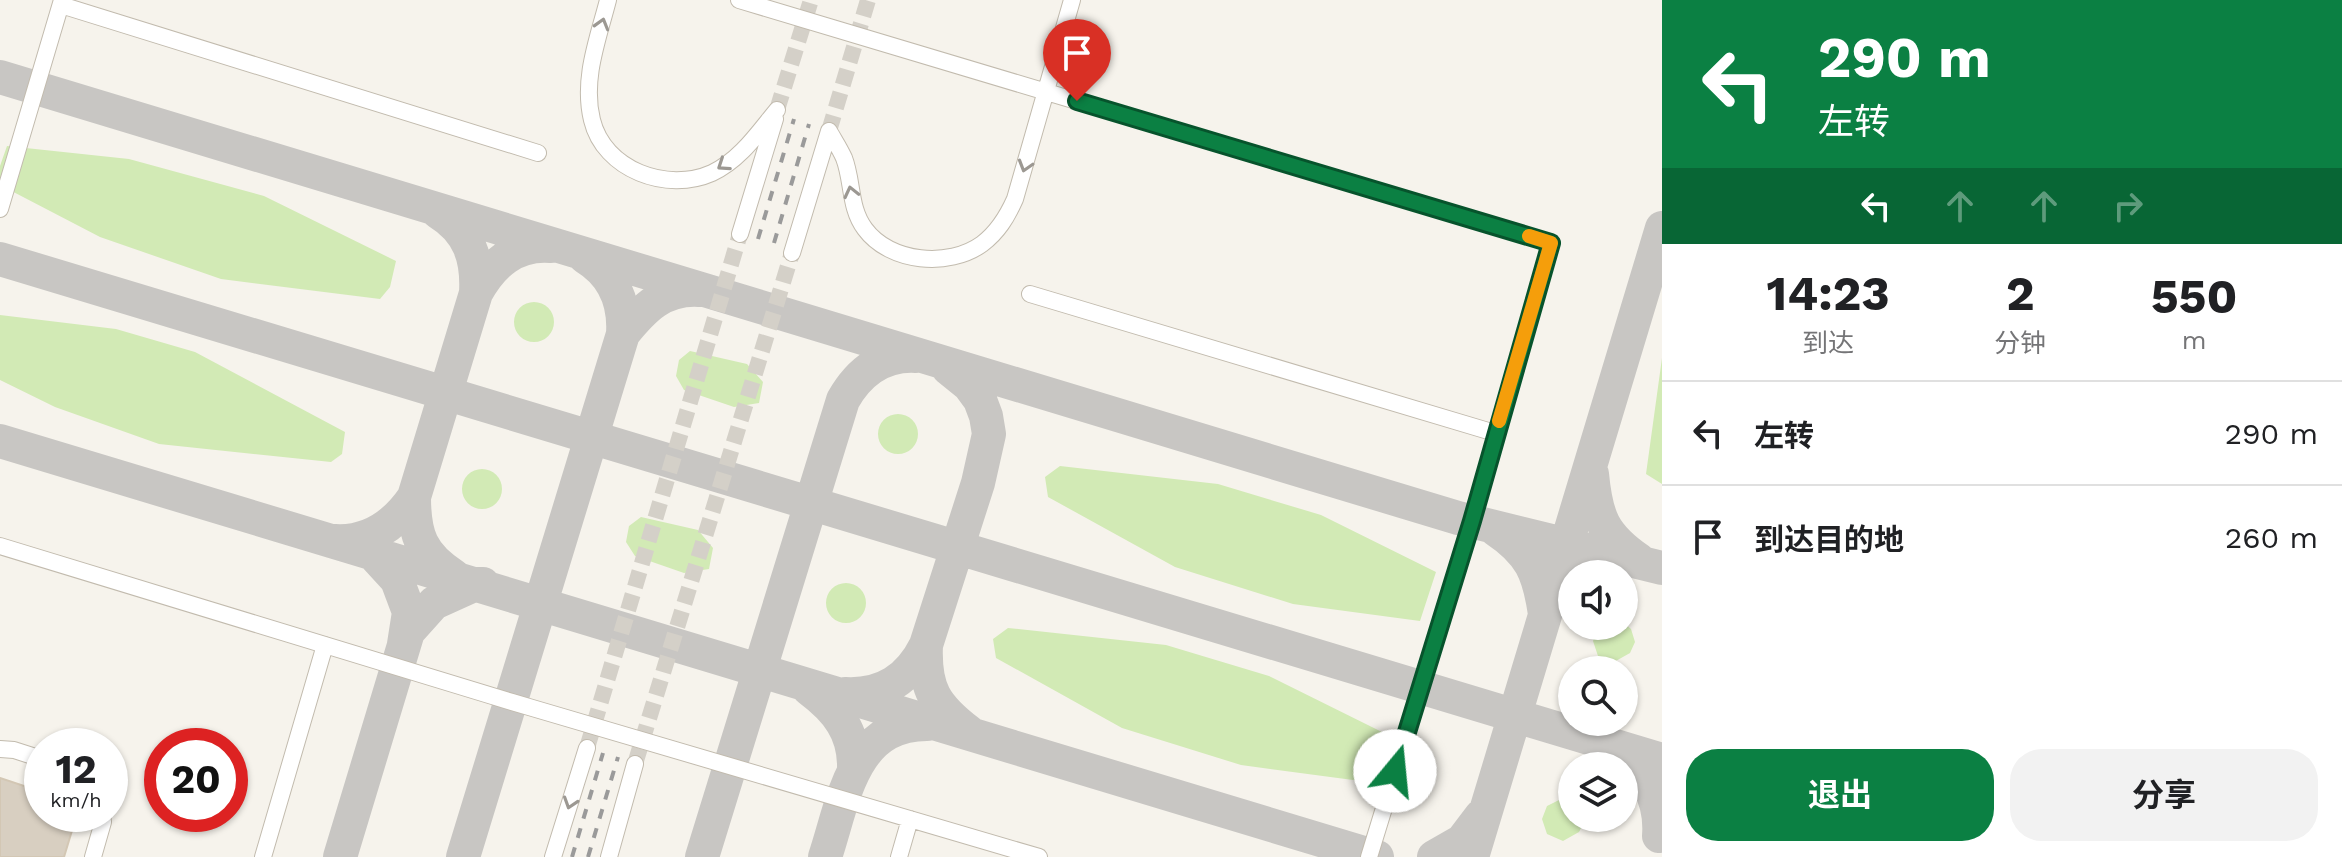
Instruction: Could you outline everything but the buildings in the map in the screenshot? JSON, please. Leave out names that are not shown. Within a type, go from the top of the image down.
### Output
[{"type":"lane","points":[[608,0],[592,57],[590,104],[593,123],[607,150],[629,168],[647,176],[670,180],[691,179],[712,173],[747,147],[777,110],[740,234]]},
{"type":"lane","points":[[739,0],[1551,243],[1472,521],[1369,857]]},
{"type":"lane","points":[[792,253],[829,131],[845,160],[855,210],[865,229],[882,245],[898,254],[918,258],[950,257],[970,252],[984,243],[1008,215],[1072,0]]},
{"type":"lane","points":[[0,209],[62,2],[538,153]]},
{"type":"lane","points":[[1030,294],[1495,433]]},
{"type":"lane","points":[[0,546],[1039,857]]},
{"type":"lane","points":[[263,857],[325,645]]},
{"type":"lane","points":[[553,857],[587,748]]},
{"type":"lane","points":[[0,749],[24,753]]},
{"type":"lane","points":[[609,857],[635,764]]},
{"type":"lane","points":[[899,857],[910,819]]},
{"type":"lane","points":[[93,857],[100,832]]},
{"type":"green space","points":[[7,146],[129,159],[264,196],[396,261],[390,287],[380,299],[221,279],[100,237],[0,185],[0,166]]},
{"type":"green space","points":[[534,302],[548,308],[554,322],[548,336],[534,342],[520,336],[514,322],[520,308]]},
{"type":"green space","points":[[0,315],[116,329],[195,352],[345,432],[342,454],[331,462],[159,444],[55,407],[0,380]]},
{"type":"green space","points":[[690,351],[747,364],[763,382],[759,403],[734,407],[684,390],[676,376],[679,360]]},
{"type":"green space","points":[[1662,358],[1662,484],[1646,474]]},
{"type":"green space","points":[[898,414],[912,420],[918,434],[912,448],[898,454],[884,448],[878,434],[884,420]]},
{"type":"green space","points":[[1060,466],[1218,484],[1321,515],[1436,572],[1420,621],[1293,604],[1175,567],[1048,497],[1045,477]]},
{"type":"green space","points":[[482,469],[496,475],[502,489],[496,503],[482,509],[468,503],[462,489],[468,475]]},
{"type":"green space","points":[[641,517],[698,530],[713,548],[709,569],[684,573],[635,556],[626,542],[629,526]]},
{"type":"green space","points":[[846,583],[860,589],[866,603],[860,617],[846,623],[832,617],[826,603],[832,589]]},
{"type":"green space","points":[[1008,628],[1166,645],[1269,676],[1384,733],[1368,782],[1241,765],[1122,728],[996,658],[993,639]]},
{"type":"green space","points":[[1593,641],[1635,642],[1630,653],[1625,656],[1598,656]]},
{"type":"green space","points":[[1558,800],[1558,832],[1579,832],[1563,841],[1547,834],[1542,819],[1547,806]]},
{"type":"taxiway","points":[[0,77],[1458,518],[1662,568]]},
{"type":"taxiway","points":[[438,212],[457,228],[469,246],[475,268],[476,293]]},
{"type":"taxiway","points":[[1472,857],[1662,228]]},
{"type":"taxiway","points":[[454,576],[434,560],[422,543],[414,497],[476,293],[489,273],[506,258],[526,248],[551,246]]},
{"type":"taxiway","points":[[463,857],[623,334],[622,311],[615,290],[603,272],[585,257]]},
{"type":"taxiway","points":[[0,259],[1662,760]]},
{"type":"taxiway","points":[[623,334],[639,316],[665,296],[699,290]]},
{"type":"taxiway","points":[[702,857],[843,400],[856,381],[873,367],[892,358],[916,356]]},
{"type":"taxiway","points":[[845,694],[883,688],[903,676],[919,657],[926,645],[978,483],[989,434],[986,416],[980,400],[969,385],[948,368]]},
{"type":"taxiway","points":[[0,441],[1377,857]]},
{"type":"taxiway","points":[[1592,474],[1596,502],[1604,524],[1617,542],[1639,560]]},
{"type":"taxiway","points":[[335,541],[359,539],[380,530],[399,516],[414,497]]},
{"type":"taxiway","points":[[1495,529],[1517,547],[1531,565],[1540,587],[1545,614]]},
{"type":"taxiway","points":[[375,556],[397,580],[409,612],[404,644]]},
{"type":"taxiway","points":[[340,857],[408,632],[434,603],[476,584],[483,584]]},
{"type":"taxiway","points":[[926,645],[927,674],[934,695],[948,714],[969,732]]},
{"type":"taxiway","points":[[809,689],[836,714],[848,733],[854,769]]},
{"type":"taxiway","points":[[825,857],[846,790],[867,751],[882,737],[902,727],[927,724]]},
{"type":"taxiway","points":[[1614,746],[1634,764],[1648,785],[1657,809],[1659,836]]},
{"type":"taxiway","points":[[1434,857],[1462,841],[1481,816]]},
{"type":"tunnel","points":[[777,110],[811,0]]},
{"type":"tunnel","points":[[829,131],[868,0]]},
{"type":"tunnel","points":[[587,748],[740,234]]},
{"type":"tunnel","points":[[635,764],[792,253]]},
{"type":"railway","points":[[758,239],[794,119]]},
{"type":"railway","points":[[774,243],[809,124]]},
{"type":"railway","points":[[572,857],[603,753]]},
{"type":"railway","points":[[588,857],[618,757]]},
{"type":"slow traffic","points":[[1499,421],[1551,243],[1529,236]]},
{"type":"route","points":[[1077,101],[1551,243],[1472,521],[1395,771]]}]
